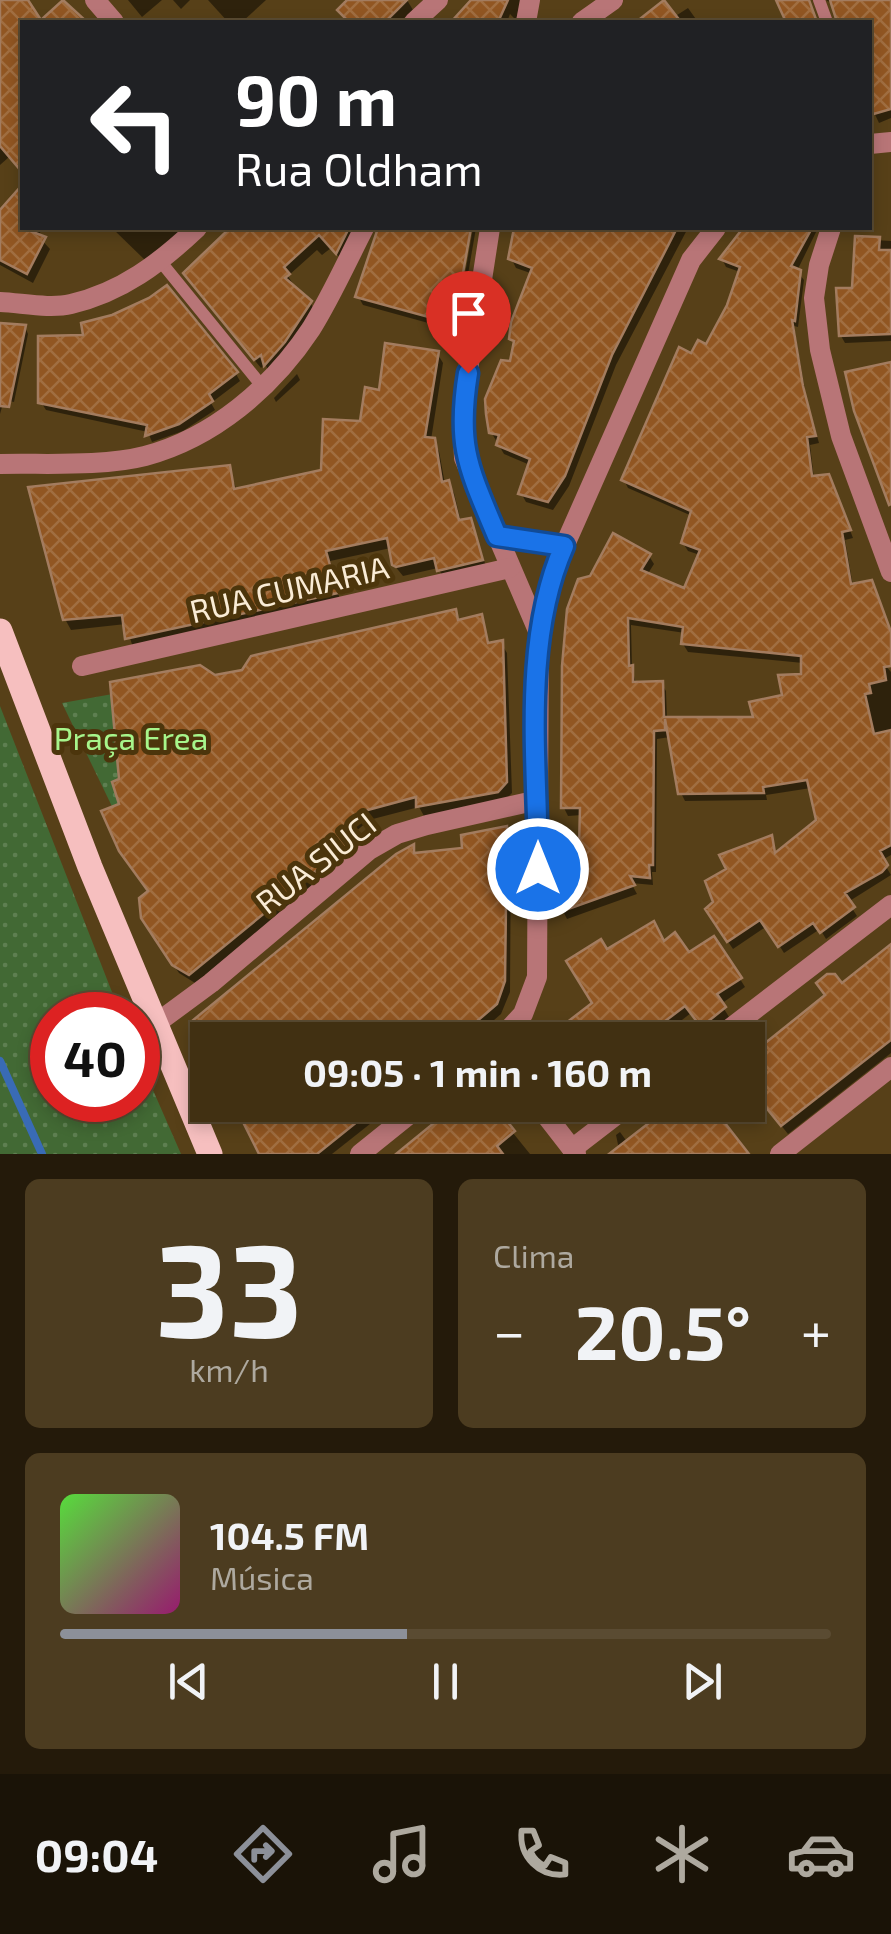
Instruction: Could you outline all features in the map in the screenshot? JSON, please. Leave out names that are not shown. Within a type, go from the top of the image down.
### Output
[{"type":"main road","points":[[0,631],[141,992]]},
{"type":"main road","points":[[160,1039],[210,1154]]},
{"type":"street","points":[[95,0],[112,20]]},
{"type":"street","points":[[416,20],[438,0]]},
{"type":"street","points":[[585,20],[614,0]]},
{"type":"street","points":[[0,302],[68,305],[122,286],[161,262],[195,230]]},
{"type":"street","points":[[0,464],[141,457],[189,441],[212,428],[262,386],[310,329],[363,230]]},
{"type":"street","points":[[490,230],[462,409],[464,458],[539,632]]},
{"type":"street","points":[[516,1022],[524,1014],[537,977],[539,632],[564,546],[691,260],[714,230]]},
{"type":"street","points":[[830,230],[814,298],[820,350],[840,436],[891,572]]},
{"type":"street","points":[[497,536],[564,546]]},
{"type":"street","name":"RUA CUMARIA","points":[[82,666],[510,568]]},
{"type":"street","name":"RUA SIUCI","points":[[160,1020],[370,850],[397,834],[538,800]]},
{"type":"street","points":[[738,1022],[891,906]]},
{"type":"street","points":[[780,1154],[891,1067]]},
{"type":"street","points":[[360,1154],[400,1122]]},
{"type":"street","points":[[551,1122],[574,1151],[609,1122]]},
{"type":"lane","points":[[161,262],[262,386]]},
{"type":"green space","name":"Praça Erea","points":[[169,684],[120,823],[62,703]]},
{"type":"green space","points":[[0,706],[112,992],[30,992],[30,1122],[160,1122],[160,1106],[181,1154],[0,1154]]},
{"type":"building","points":[[0,0],[28,0],[41,20],[20,20],[20,170],[0,146]]},
{"type":"building","points":[[63,0],[85,20],[41,20]]},
{"type":"building","points":[[347,0],[407,0],[387,20],[347,20],[337,10]]},
{"type":"building","points":[[471,0],[508,0],[499,20],[453,20]]},
{"type":"building","points":[[664,0],[679,20],[639,20]]},
{"type":"building","points":[[776,0],[809,0],[816,20],[785,20]]},
{"type":"building","points":[[830,0],[891,0],[891,109],[872,114],[872,20],[836,20]]},
{"type":"building","points":[[20,187],[20,230],[46,237],[27,274],[0,260],[0,210]]},
{"type":"building","points":[[228,230],[348,230],[336,254],[319,235],[284,267],[290,274],[285,278],[312,301],[264,366],[261,355],[254,360],[183,273]]},
{"type":"building","points":[[377,230],[471,230],[454,324],[355,297]]},
{"type":"building","points":[[514,230],[676,230],[612,355],[565,476],[548,502],[518,494],[530,459],[496,445],[499,435],[489,433],[485,399],[501,360],[510,361],[514,341],[509,339],[511,322],[532,268],[508,259]]},
{"type":"building","points":[[741,230],[811,230],[791,266],[801,270],[795,321],[792,320],[816,436],[807,437],[812,476],[829,474],[851,530],[842,532],[851,584],[872,580],[891,632],[891,666],[884,667],[886,680],[869,684],[871,693],[865,694],[874,734],[891,730],[891,845],[880,851],[888,865],[845,893],[855,907],[820,933],[813,923],[778,947],[760,920],[727,942],[705,909],[713,902],[705,881],[726,869],[719,855],[772,835],[775,853],[816,820],[807,780],[763,787],[764,793],[678,794],[665,719],[665,730],[654,731],[650,878],[630,876],[635,885],[560,912],[561,846],[579,846],[580,808],[561,808],[562,666],[567,609],[578,579],[590,576],[613,533],[651,554],[641,570],[684,588],[700,550],[681,543],[691,511],[621,480],[679,347],[691,353],[698,340],[706,344],[727,305],[740,267],[719,259]],"holes":[[[628,618],[683,627],[681,644],[801,656],[801,674],[778,675],[782,695],[749,702],[753,717],[664,717],[663,681],[633,682]]]},
{"type":"building","points":[[855,236],[880,237],[879,250],[891,250],[891,334],[839,336],[836,288],[852,288]]},
{"type":"building","points":[[167,285],[238,372],[209,394],[213,401],[179,424],[145,436],[147,425],[38,403],[38,336],[83,335],[81,323],[112,315]]},
{"type":"building","points":[[0,323],[26,325],[9,407],[0,406]]},
{"type":"building","points":[[385,343],[439,351],[425,437],[435,438],[442,482],[449,480],[459,520],[471,518],[483,560],[437,571],[434,558],[396,567],[392,565],[387,538],[326,551],[338,593],[125,639],[122,615],[63,620],[28,487],[230,465],[234,489],[321,470],[323,419],[360,421],[365,387],[379,390]]},
{"type":"building","points":[[891,362],[889,505],[854,411],[845,372]]},
{"type":"building","points":[[456,609],[458,620],[482,614],[488,643],[503,640],[507,782],[498,792],[416,807],[416,797],[364,811],[341,831],[350,843],[189,975],[172,965],[141,918],[139,898],[148,891],[119,851],[101,811],[119,804],[112,782],[119,779],[110,682],[200,665],[215,675],[242,670],[251,656]]},
{"type":"building","points":[[507,826],[505,981],[497,1004],[476,1022],[193,1022],[396,854],[414,844],[414,853],[462,848],[461,835]]},
{"type":"building","points":[[654,921],[664,941],[675,932],[689,952],[714,936],[742,978],[717,994],[726,1007],[707,1022],[697,1022],[685,1006],[664,1022],[567,1022],[592,1003],[566,961],[601,939],[607,949]]},
{"type":"building","points":[[891,944],[891,1040],[781,1126],[765,1106],[765,1043],[825,995],[816,983],[827,974],[835,974],[842,983]]},
{"type":"building","points":[[243,1122],[357,1122],[317,1154],[259,1154]]},
{"type":"building","points":[[435,1122],[508,1122],[515,1131],[497,1146],[503,1154],[396,1154]]},
{"type":"building","points":[[650,1122],[724,1122],[749,1154],[609,1154]]},
{"type":"waterway","points":[[0,1061],[42,1154]]},
{"type":"route","points":[[468,373],[462,409],[464,458],[497,536],[564,546],[539,632],[538,869]]}]
